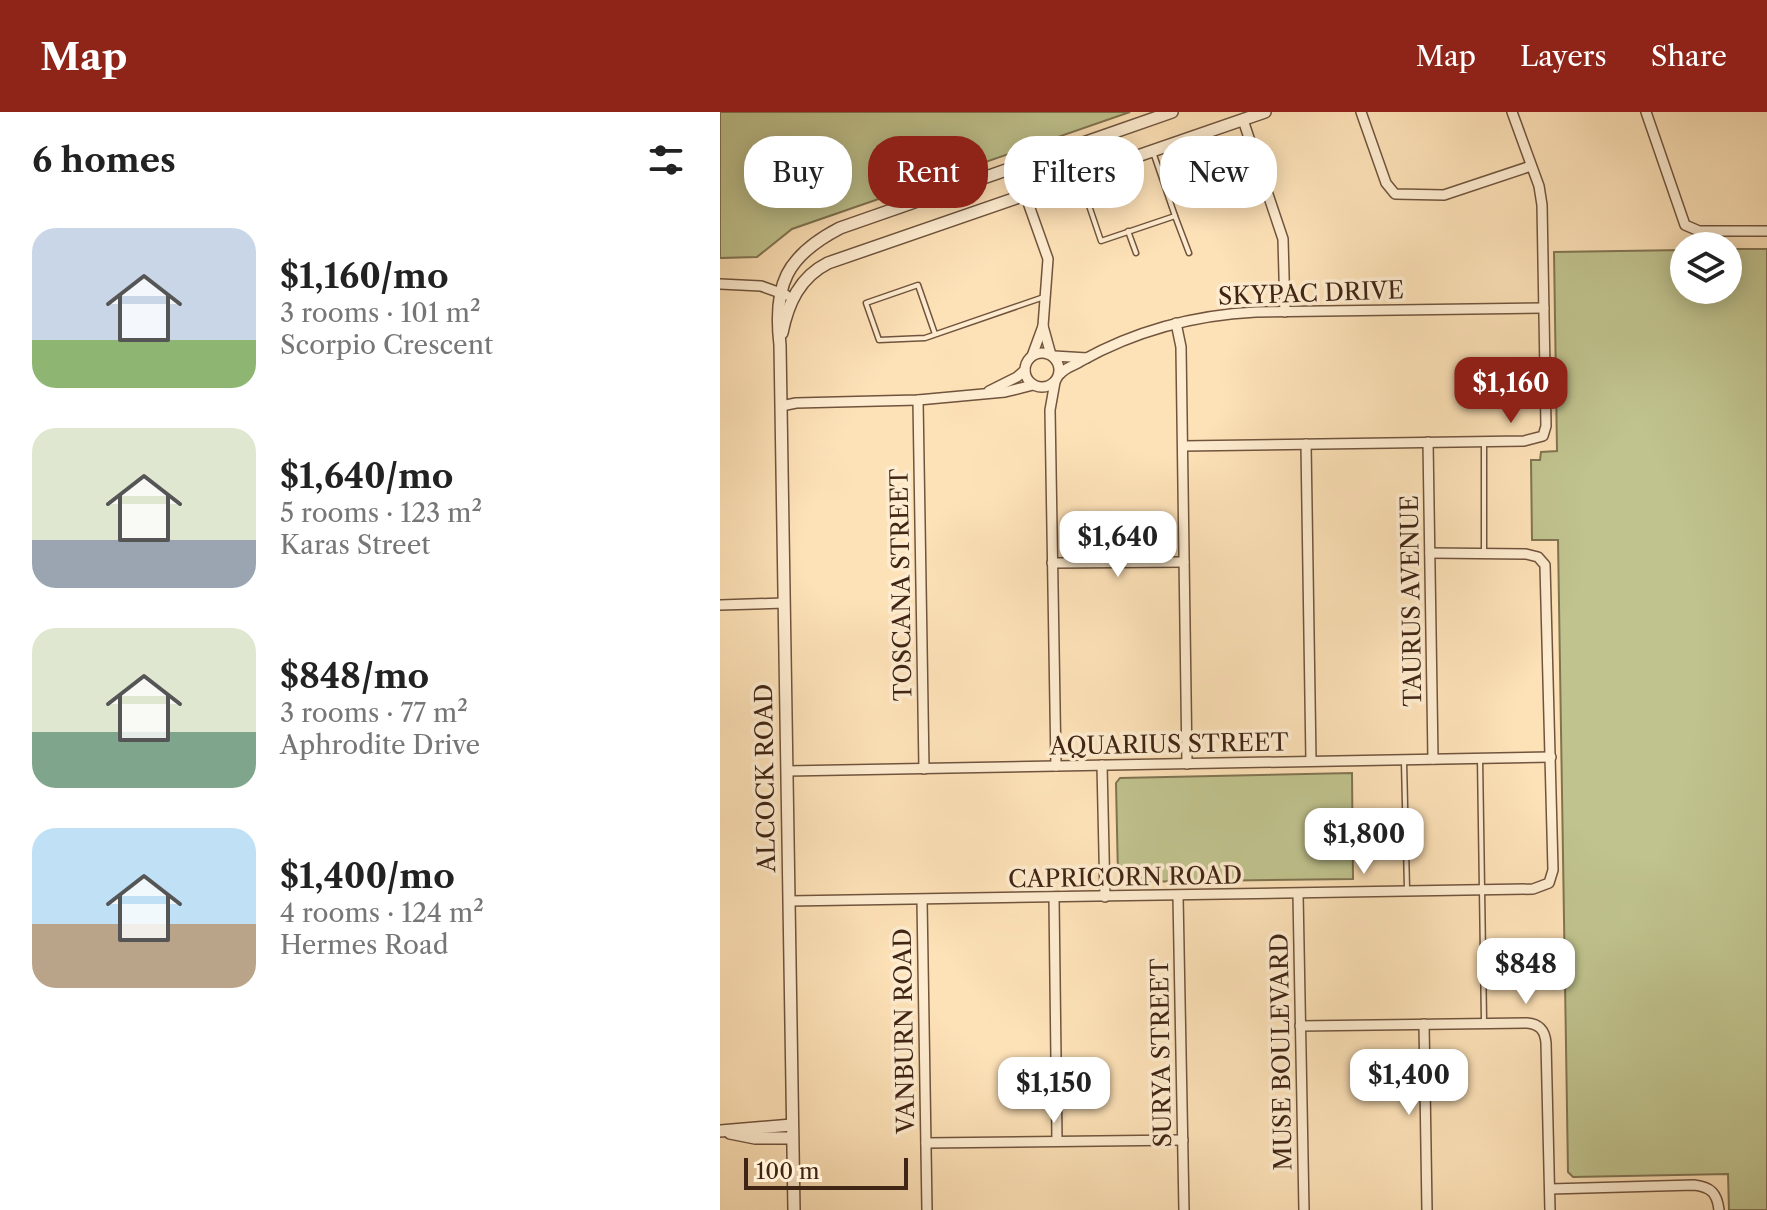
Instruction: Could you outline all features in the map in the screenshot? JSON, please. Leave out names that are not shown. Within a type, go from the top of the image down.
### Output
[{"type":"street","name":"ALCOCK ROAD","points":[[1102,136],[1172,112]]},
{"type":"street","name":"ALCOCK ROAD","points":[[1144,154],[1265,112]]},
{"type":"street","points":[[1361,112],[1386,183],[1392,192],[1400,196],[1444,195],[1531,166]]},
{"type":"street","points":[[1183,446],[1524,441],[1539,438],[1545,432],[1542,205],[1512,112]]},
{"type":"street","points":[[1646,112],[1685,225],[1699,231],[1767,231]]},
{"type":"street","points":[[1243,120],[1283,239],[1285,312]]},
{"type":"street","name":"ALCOCK ROAD","points":[[794,1210],[777,310],[780,293],[786,277],[802,253],[819,239],[840,228],[1004,170]]},
{"type":"street","name":"ALCOCK ROAD","points":[[780,345],[793,298],[811,274],[828,263],[1004,202]]},
{"type":"street","points":[[986,393],[1025,370],[1043,326],[1048,259],[1030,208]]},
{"type":"street","points":[[720,284],[747,284],[793,298]]},
{"type":"street","name":"SKYPAC DRIVE","points":[[1057,378],[1087,358],[1134,337],[1176,323],[1227,314],[1544,308]]},
{"type":"street","points":[[1176,323],[1181,347],[1187,764]]},
{"type":"street","points":[[1043,326],[1052,356],[1059,366],[1050,410],[1056,766]]},
{"type":"street","points":[[1032,356],[1040,353],[1052,356]]},
{"type":"street","name":"SKYPAC DRIVE","points":[[1052,356],[1087,358]]},
{"type":"street","points":[[1025,370],[1028,381],[1050,410]]},
{"type":"street","points":[[781,406],[918,400],[1005,392],[1034,385],[1046,387],[1057,378]]},
{"type":"street","name":"TOSCANA STREET","points":[[918,400],[924,769]]},
{"type":"street","name":"TAURUS AVENUE","points":[[1428,442],[1433,759]]},
{"type":"street","points":[[1306,444],[1311,761]]},
{"type":"street","name":"CAPRICORN ROAD","points":[[789,901],[1538,889],[1549,883],[1553,870],[1545,565],[1538,557],[1526,554],[1430,553]]},
{"type":"street","points":[[1052,563],[1184,562]]},
{"type":"street","points":[[720,605],[784,603]]},
{"type":"street","name":"AQUARIUS STREET","points":[[787,771],[1551,757]]},
{"type":"street","points":[[1102,765],[1105,897]]},
{"type":"street","name":"MUSE BOULEVARD","points":[[1298,894],[1304,1210]]},
{"type":"street","name":"SURYA STREET","points":[[1178,896],[1184,1210]]},
{"type":"street","points":[[1054,898],[1057,1141]]},
{"type":"street","name":"VANBURN ROAD","points":[[922,900],[927,1210]]},
{"type":"street","points":[[1424,1024],[1427,1210]]},
{"type":"street","points":[[1300,1026],[1534,1024],[1545,1035],[1550,1210]]},
{"type":"street","points":[[721,1131],[755,1138],[792,1132]]},
{"type":"street","points":[[926,1143],[1183,1140]]},
{"type":"street","points":[[1550,1189],[1694,1185],[1707,1187],[1714,1192],[1719,1210]]},
{"type":"lane","points":[[1153,151],[1189,253]]},
{"type":"lane","points":[[1090,208],[1101,241],[1175,216]]},
{"type":"lane","points":[[1128,231],[1136,253]]},
{"type":"lane","points":[[935,334],[918,285],[866,303],[879,340],[925,338],[1046,296]]},
{"type":"lane","points":[[1484,441],[1484,554]]},
{"type":"lane","points":[[1480,758],[1484,1023]]},
{"type":"lane","points":[[1405,760],[1407,891]]},
{"type":"green space","points":[[720,112],[1130,112],[1061,136],[1004,136],[1004,156],[988,161],[988,136],[868,136],[868,203],[792,229],[757,257],[720,258]]},
{"type":"green space","points":[[1742,249],[1767,249],[1767,1210],[1729,1210],[1728,1174],[1573,1177],[1568,1172],[1558,540],[1532,540],[1531,460],[1540,460],[1541,452],[1557,451],[1554,252],[1670,250],[1670,304],[1742,304]]},
{"type":"green space","points":[[1352,773],[1353,879],[1123,882],[1118,877],[1116,783],[1120,778]]}]
